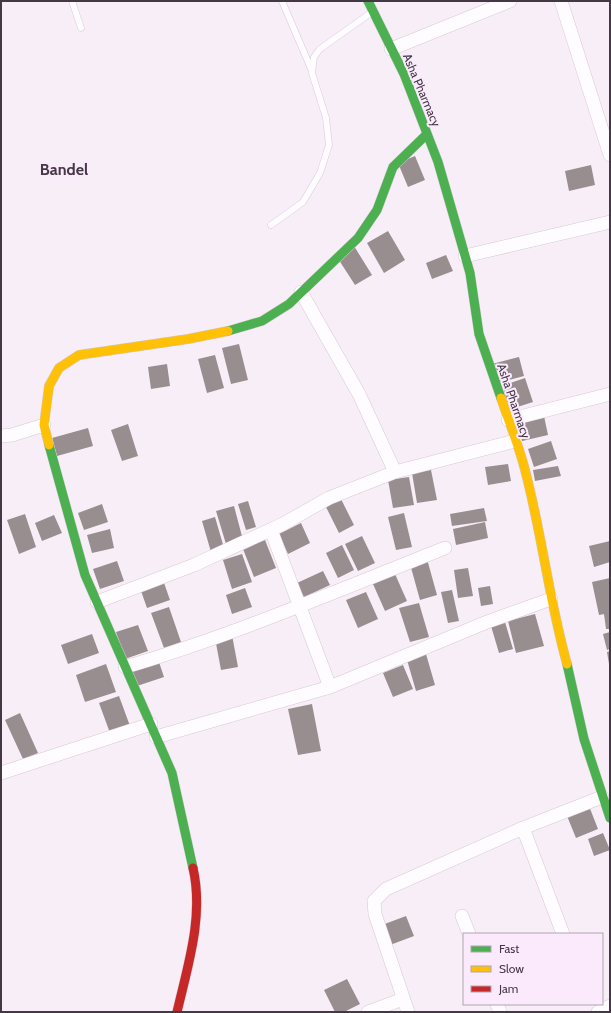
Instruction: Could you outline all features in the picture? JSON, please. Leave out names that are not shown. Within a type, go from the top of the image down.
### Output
[{"type":"street","name":"Asha Pharmacy","points":[[368,1],[372,12],[404,74],[438,162],[470,273],[479,334],[524,469],[536,516],[557,629],[573,687],[584,739],[604,779],[602,796],[610,818]]},
{"type":"street","points":[[391,49],[510,1]]},
{"type":"street","points":[[561,1],[610,155]]},
{"type":"street","points":[[177,1012],[195,937],[197,884],[172,774],[85,575],[44,425],[49,386],[59,368],[79,355],[188,339],[231,330],[262,320],[289,304],[358,238],[377,210],[393,167],[427,134]]},
{"type":"street","points":[[465,256],[610,222]]},
{"type":"street","points":[[301,292],[359,394],[395,472]]},
{"type":"street","points":[[508,420],[610,394]]},
{"type":"street","points":[[1,436],[12,435],[44,425]]},
{"type":"street","points":[[97,602],[194,564],[271,530],[329,498],[395,472],[515,441]]},
{"type":"street","points":[[271,530],[330,687]]},
{"type":"street","points":[[125,667],[183,650],[445,548]]},
{"type":"street","points":[[156,737],[330,687],[487,622],[551,599]]},
{"type":"street","points":[[1,773],[150,724]]},
{"type":"street","points":[[408,1012],[375,914],[374,901],[386,889],[523,828],[602,796]]},
{"type":"street","points":[[523,828],[564,933]]},
{"type":"street","points":[[462,916],[469,933]]},
{"type":"street","points":[[368,1012],[403,999]]},
{"type":"street","points":[[598,1012],[610,1006]]},
{"type":"lane","points":[[72,1],[81,28]]},
{"type":"lane","points":[[271,225],[303,202],[320,173],[329,145],[326,118],[312,73],[282,1]]},
{"type":"lane","points":[[312,73],[314,57],[320,49],[372,12]]},
{"type":"building","points":[[415,156],[425,180],[408,187],[398,163]]},
{"type":"building","points":[[591,165],[595,185],[569,191],[565,171]]},
{"type":"building","points":[[388,231],[405,260],[384,273],[367,243]]},
{"type":"building","points":[[354,246],[372,275],[355,285],[337,257]]},
{"type":"building","points":[[446,255],[453,271],[432,279],[426,263]]},
{"type":"building","points":[[239,344],[248,380],[231,384],[222,348]]},
{"type":"building","points":[[215,355],[224,388],[207,393],[198,359]]},
{"type":"building","points":[[519,357],[524,376],[497,383],[492,364]]},
{"type":"building","points":[[167,364],[170,386],[151,389],[148,367]]},
{"type":"building","points":[[525,378],[533,402],[508,410],[501,386]]},
{"type":"building","points":[[544,416],[548,435],[518,442],[513,424]]},
{"type":"building","points":[[128,424],[138,456],[122,461],[111,430]]},
{"type":"building","points":[[88,428],[93,446],[57,456],[52,438]]},
{"type":"building","points":[[551,441],[557,459],[534,467],[528,449]]},
{"type":"building","points":[[508,464],[511,481],[488,485],[485,467]]},
{"type":"building","points":[[558,466],[561,476],[535,481],[533,470]]},
{"type":"building","points":[[431,470],[437,500],[417,503],[412,473]]},
{"type":"building","points":[[409,477],[414,505],[393,508],[388,480]]},
{"type":"building","points":[[341,499],[354,525],[339,533],[326,507]]},
{"type":"building","points":[[248,501],[256,527],[246,530],[238,504]]},
{"type":"building","points":[[102,504],[108,522],[84,530],[78,513]]},
{"type":"building","points":[[234,506],[243,540],[226,544],[216,511]]},
{"type":"building","points":[[484,508],[487,521],[452,526],[450,514]]},
{"type":"building","points":[[404,513],[412,547],[396,550],[388,517]]},
{"type":"building","points":[[25,514],[36,547],[19,554],[7,520]]},
{"type":"building","points":[[54,515],[62,533],[42,541],[35,523]]},
{"type":"building","points":[[215,517],[224,548],[211,552],[202,521]]},
{"type":"building","points":[[485,522],[488,538],[456,545],[453,529]]},
{"type":"building","points":[[301,523],[310,543],[288,554],[279,534]]},
{"type":"building","points":[[110,529],[114,548],[92,553],[87,535]]},
{"type":"building","points":[[362,536],[375,563],[358,571],[345,544]]},
{"type":"building","points":[[265,540],[276,568],[254,577],[243,549]]},
{"type":"building","points":[[610,541],[610,562],[594,567],[589,546]]},
{"type":"building","points":[[342,545],[354,570],[338,578],[326,553]]},
{"type":"building","points":[[242,554],[252,582],[232,589],[223,560]]},
{"type":"building","points":[[427,559],[437,595],[420,600],[410,564]]},
{"type":"building","points":[[117,561],[124,581],[100,589],[93,569]]},
{"type":"building","points":[[468,568],[473,596],[458,598],[454,570]]},
{"type":"building","points":[[323,571],[330,585],[304,597],[297,583]]},
{"type":"building","points":[[395,574],[407,601],[385,611],[373,584]]},
{"type":"building","points":[[610,578],[610,613],[599,615],[592,582]]},
{"type":"building","points":[[163,580],[170,600],[147,608],[140,588]]},
{"type":"building","points":[[490,586],[493,604],[481,606],[478,588]]},
{"type":"building","points":[[245,588],[252,607],[232,614],[226,595]]},
{"type":"building","points":[[452,590],[459,621],[448,623],[441,592]]},
{"type":"building","points":[[366,592],[378,619],[358,628],[346,600]]},
{"type":"building","points":[[419,603],[429,637],[410,642],[399,608]]},
{"type":"building","points":[[169,607],[181,642],[164,648],[151,613]]},
{"type":"building","points":[[610,613],[610,629],[606,629],[604,614]]},
{"type":"building","points":[[535,614],[544,646],[516,653],[508,621]]},
{"type":"building","points":[[505,622],[513,649],[499,653],[491,626]]},
{"type":"building","points":[[138,625],[148,651],[125,659],[116,632]]},
{"type":"building","points":[[610,632],[610,649],[607,650],[603,634]]},
{"type":"building","points":[[92,634],[99,653],[68,664],[61,645]]},
{"type":"building","points":[[232,635],[238,667],[221,670],[215,638]]},
{"type":"building","points":[[610,651],[610,664],[609,664],[607,652]]},
{"type":"building","points":[[426,654],[435,685],[416,691],[407,660]]},
{"type":"building","points":[[158,659],[164,677],[134,687],[128,670]]},
{"type":"building","points":[[106,664],[116,692],[85,702],[76,675]]},
{"type":"building","points":[[403,665],[413,689],[393,697],[383,673]]},
{"type":"building","points":[[119,696],[130,726],[110,733],[99,703]]},
{"type":"building","points":[[312,704],[321,751],[298,755],[288,709]]},
{"type":"building","points":[[20,713],[38,753],[23,759],[5,720]]},
{"type":"building","points":[[589,806],[598,829],[576,838],[567,816]]},
{"type":"building","points":[[603,833],[610,850],[594,856],[588,839]]},
{"type":"building","points":[[406,916],[414,936],[390,945],[382,925]]},
{"type":"building","points":[[347,979],[360,1004],[344,1012],[335,1012],[324,990]]},
{"type":"traffic: fast","points":[[368,1],[404,74],[438,162],[470,273],[479,334],[501,398]]},
{"type":"traffic: fast","points":[[228,331],[262,321],[289,304],[358,238],[377,210],[393,167],[427,134]]},
{"type":"traffic: fast","points":[[49,445],[85,575],[172,773],[193,868]]},
{"type":"traffic: fast","points":[[567,664],[584,739],[610,818]]},
{"type":"traffic: slow","points":[[49,445],[44,425],[49,386],[59,368],[79,355],[188,339],[228,331]]},
{"type":"traffic: slow","points":[[501,398],[517,443],[531,494],[555,616],[567,664]]},
{"type":"traffic: jam","points":[[177,1012],[190,958],[196,922],[197,904],[193,868]]},
{"type":"district","name":"Bandel","points":[[64,169]]}]
